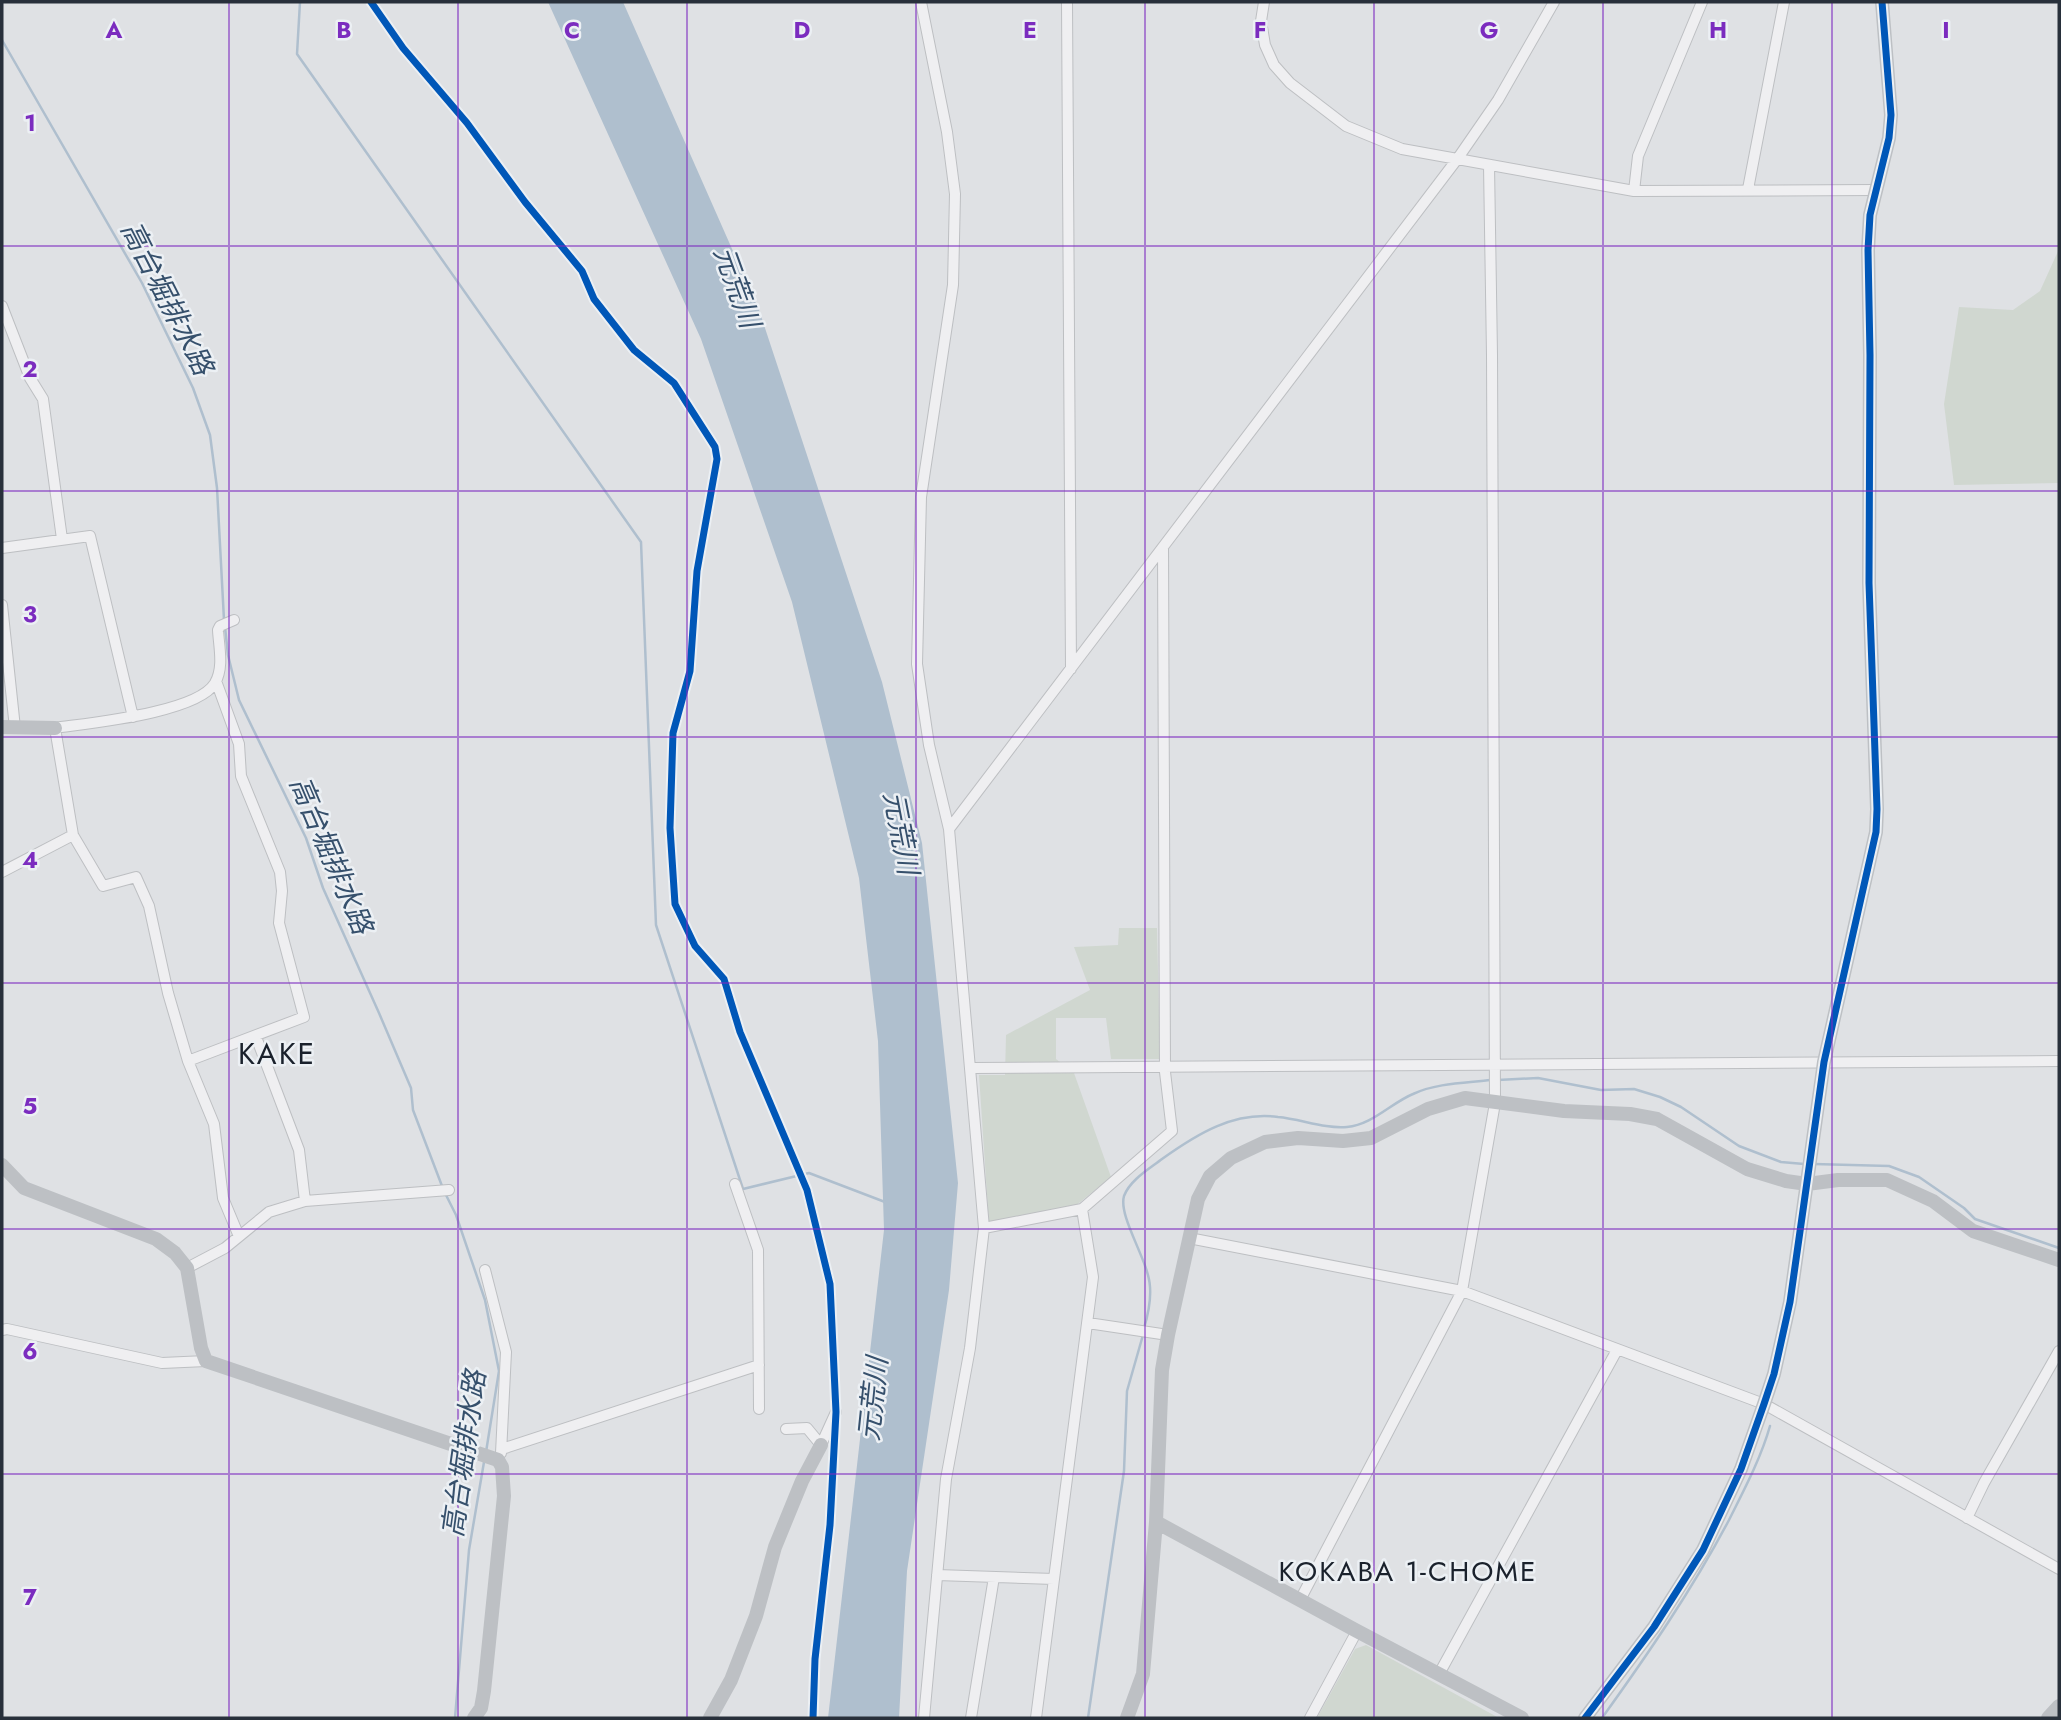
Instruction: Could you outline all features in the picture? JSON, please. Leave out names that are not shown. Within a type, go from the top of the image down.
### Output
[{"type":"street","points":[[921,2],[947,132],[955,194],[953,285],[922,497],[917,664],[929,745],[949,829],[984,1228],[970,1348],[946,1479],[923,1718]]},
{"type":"street","points":[[1067,2],[1071,669]]},
{"type":"street","points":[[1264,2],[1261,21],[1265,45],[1274,65],[1290,83],[1346,126],[1402,149],[1634,191],[1876,190]]},
{"type":"street","points":[[949,829],[1458,158],[1498,100],[1554,2]]},
{"type":"street","points":[[1634,191],[1638,156],[1702,2]]},
{"type":"street","points":[[1748,189],[1784,2]]},
{"type":"street","points":[[1586,1718],[1654,1627],[1703,1550],[1741,1469],[1774,1374],[1790,1302],[1824,1062],[1876,832],[1869,583],[1868,250],[1870,215],[1889,138],[1891,115],[1882,2]]},
{"type":"street","points":[[1300,1601],[1462,1291],[1495,1102],[1489,165]]},
{"type":"street","points":[[2,306],[30,378],[43,399],[62,539]]},
{"type":"street","points":[[2,548],[90,536],[133,717]]},
{"type":"street","points":[[984,1228],[1082,1209],[1172,1131],[1166,1067],[1163,549]]},
{"type":"street","points":[[2,605],[8,728],[55,728],[133,717],[184,704],[210,689],[216,681],[221,666],[218,630],[220,626],[234,620]]},
{"type":"street","points":[[188,1061],[303,1017],[279,923],[282,891],[280,872],[242,776],[239,744],[216,681]]},
{"type":"street","points":[[55,728],[73,835],[103,886],[136,877],[149,906],[168,993],[188,1061],[214,1124],[223,1198],[238,1234]]},
{"type":"street","points":[[2,872],[73,835]]},
{"type":"street","points":[[256,1037],[299,1150],[305,1201]]},
{"type":"street","points":[[972,1068],[2059,1061]]},
{"type":"street","points":[[1126,1718],[1143,1674],[1156,1522],[1162,1370],[1168,1335],[1198,1199],[1210,1176],[1231,1158],[1265,1142],[1298,1138],[1343,1141],[1371,1138],[1428,1110],[1465,1098],[1564,1111],[1630,1114],[1657,1119],[1747,1169],[1786,1181],[1807,1184],[1838,1180],[1887,1180],[1933,1201],[1973,1231],[2059,1260]]},
{"type":"street","points":[[2,1166],[24,1188],[156,1239],[175,1253],[187,1268],[201,1348],[206,1361]]},
{"type":"street","points":[[735,1184],[758,1250],[760,1409]]},
{"type":"street","points":[[187,1268],[225,1248],[238,1234],[269,1212],[305,1201],[449,1190]]},
{"type":"street","points":[[1036,1718],[1093,1277],[1082,1209]]},
{"type":"street","points":[[1189,1238],[1462,1291],[1764,1404],[2059,1569]]},
{"type":"street","points":[[474,1718],[481,1708],[484,1691],[504,1496],[500,1455],[506,1352],[485,1270]]},
{"type":"street","points":[[1088,1323],[1168,1335]]},
{"type":"street","points":[[2,1330],[162,1363],[206,1361],[500,1455],[759,1365]]},
{"type":"street","points":[[1439,1674],[1617,1350]]},
{"type":"street","points":[[1967,1518],[1984,1482],[2059,1351]]},
{"type":"street","points":[[710,1718],[731,1680],[756,1616],[775,1547],[802,1481],[836,1412]]},
{"type":"street","points":[[786,1429],[807,1428],[821,1445]]},
{"type":"street","points":[[1156,1522],[1522,1718]]},
{"type":"street","points":[[937,1575],[1054,1579]]},
{"type":"street","points":[[971,1718],[994,1577]]},
{"type":"street","points":[[1310,1718],[1357,1632]]},
{"type":"street","points":[[2048,1718],[2059,1706]]},
{"type":"shaded area","points":[[2059,249],[2059,483],[1954,485],[1944,404],[1959,307],[2013,310],[2040,291]]},
{"type":"shaded area","points":[[1119,928],[1157,928],[1160,1059],[1111,1059],[1106,1018],[1056,1018],[1056,1059],[1074,1073],[1111,1177],[1074,1207],[989,1224],[979,1075],[1005,1075],[1006,1035],[1090,990],[1074,947],[1118,945]]},
{"type":"shaded area","points":[[1366,1645],[1499,1718],[1317,1718],[1355,1649]]},
{"type":"water","name":"元荒川","points":[[548,2],[623,2],[759,310],[882,682],[922,843],[958,1183],[949,1290],[907,1571],[899,1718],[828,1718],[884,1230],[878,1041],[859,878],[792,602],[701,339]]},
{"type":"waterway","points":[[300,2],[297,54],[641,542],[656,925],[743,1189],[809,1173],[885,1202]]},
{"type":"waterway","name":"高台堀排水路","points":[[2,40],[142,283],[193,388],[210,435],[217,488],[224,620]]},
{"type":"waterway","name":"高台堀排水路","points":[[225,627],[228,655],[239,700],[306,838],[323,888],[411,1088],[413,1110],[442,1186]]},
{"type":"waterway","points":[[1498,1080],[1538,1078],[1601,1090],[1634,1089],[1681,1107],[1739,1146],[1781,1162],[1804,1164]]},
{"type":"waterway","points":[[1144,1328],[1150,1287],[1145,1265],[1123,1205],[1124,1196],[1135,1180],[1162,1159],[1202,1133],[1231,1121],[1262,1116],[1330,1127],[1347,1127],[1365,1122],[1422,1090],[1491,1080]]},
{"type":"waterway","points":[[1814,1164],[1889,1166],[1919,1177],[1964,1208],[1975,1219],[2059,1248]]},
{"type":"waterway","name":"高台堀排水路","points":[[446,1195],[456,1215],[485,1300],[499,1371],[486,1452]]},
{"type":"waterway","points":[[1088,1718],[1124,1471],[1127,1391],[1143,1335]]},
{"type":"waterway","points":[[1602,1718],[1669,1621],[1715,1546],[1752,1474],[1770,1426]]},
{"type":"waterway","name":"高台堀排水路","points":[[455,1718],[469,1550],[484,1462]]},
{"type":"cycle path","points":[[371,2],[403,48],[467,123],[525,202],[582,271],[594,299],[634,350],[674,383],[715,447],[717,459],[697,571],[690,671],[673,733],[670,828],[675,904],[695,946],[724,979],[740,1032],[807,1190],[830,1284],[836,1412],[830,1525],[815,1659],[813,1718]]},
{"type":"cycle path","points":[[1585,1718],[1654,1627],[1703,1550],[1741,1469],[1774,1374],[1790,1302],[1824,1062],[1876,832],[1869,583],[1868,250],[1870,215],[1889,138],[1891,115],[1882,2]]},
{"type":"district","name":"KAKE","points":[[277,1053]]},
{"type":"district","name":"KOKABA 1-CHOME","points":[[1408,1571]]}]
